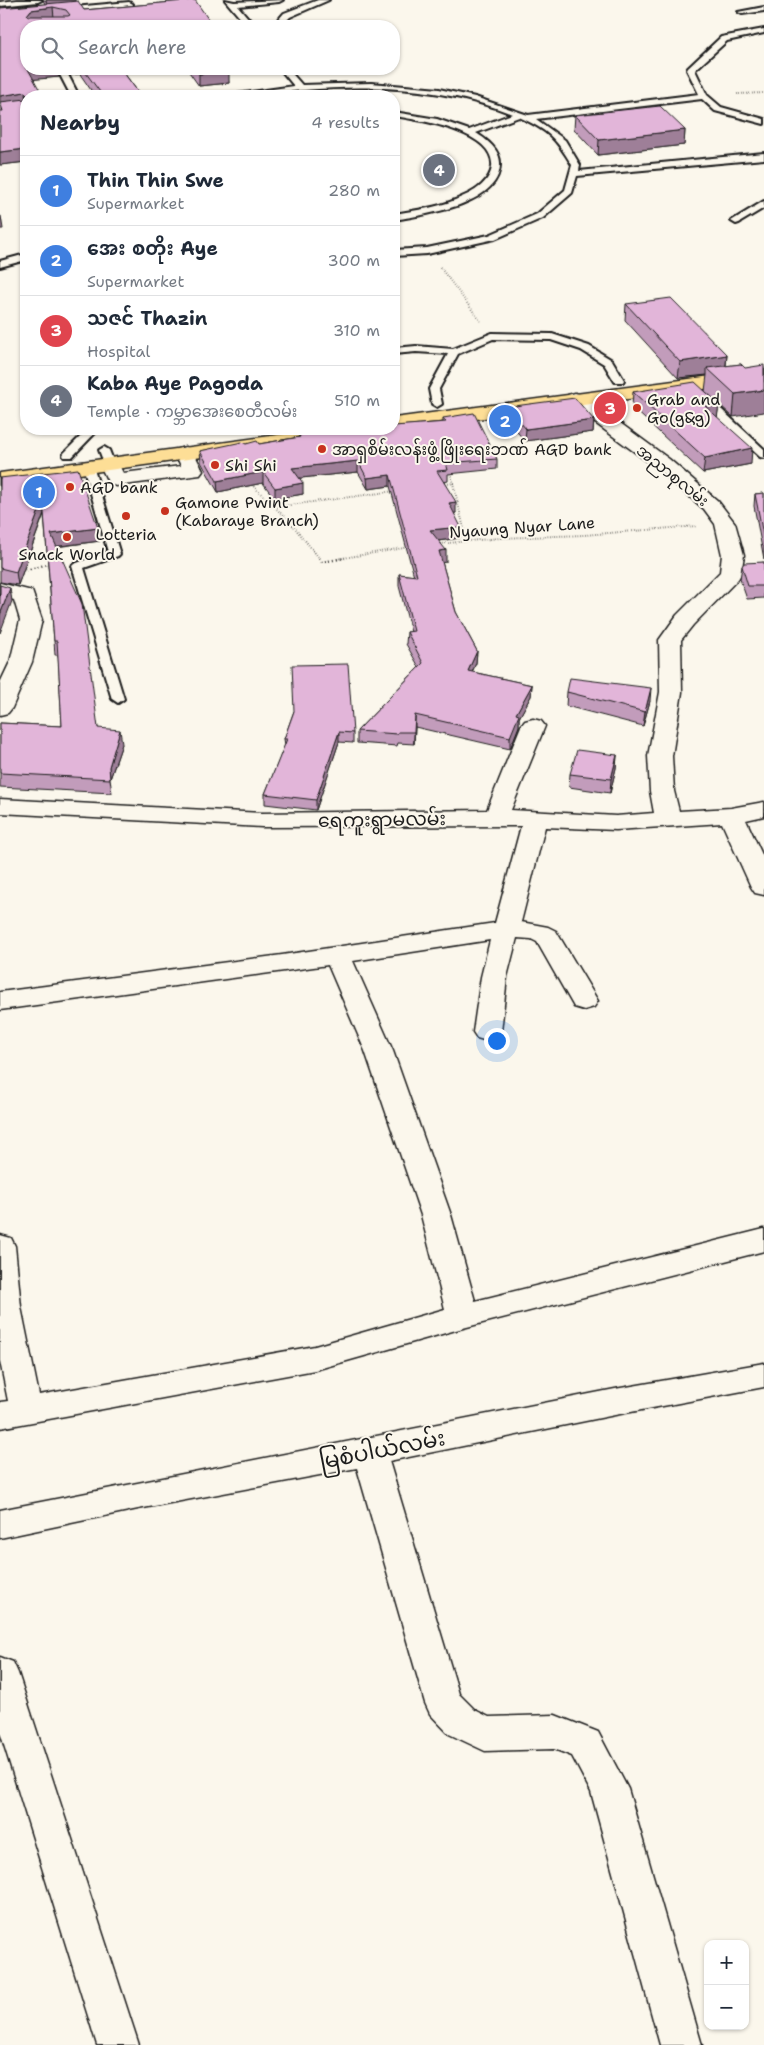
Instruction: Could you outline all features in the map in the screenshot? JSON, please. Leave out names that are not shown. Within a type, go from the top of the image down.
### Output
[{"type":"main road","points":[[400,409],[764,361]]},
{"type":"main road","points":[[400,423],[764,375]]},
{"type":"main road","points":[[0,465],[68,454],[107,456],[224,435]]},
{"type":"main road","points":[[185,453],[317,435]]},
{"type":"main road","points":[[0,479],[88,466],[107,456]]},
{"type":"street","name":"အညာစုလမ်း","points":[[574,399],[662,463],[711,505],[725,523],[733,555],[739,565],[684,620],[670,640],[671,692],[660,756],[662,790],[668,819]]},
{"type":"street","points":[[107,456],[116,480],[193,471],[185,453]]},
{"type":"street","points":[[0,590],[24,596],[31,620],[21,662],[0,708]]},
{"type":"street","points":[[496,816],[533,726]]},
{"type":"street","name":"ရေကူးရွာမလမ်း","points":[[0,806],[262,820],[366,820],[496,816],[616,823],[732,815],[764,809]]},
{"type":"street","points":[[732,815],[764,887]]},
{"type":"street","points":[[487,1032],[494,977],[536,818]]},
{"type":"street","points":[[0,1000],[337,956],[506,930],[543,933],[584,1001]]},
{"type":"street","points":[[337,956],[379,1051],[436,1215],[464,1316]]},
{"type":"street","points":[[0,1246],[13,1413],[314,1358],[464,1316],[764,1240]]},
{"type":"street","name":"မြစံပါယ်လမ်း","points":[[0,1524],[56,1511],[369,1452],[671,1391],[764,1375]]},
{"type":"street","points":[[369,1452],[443,1703],[462,1722],[485,1734],[555,1732],[585,1744],[610,1789],[680,2045]]},
{"type":"street","points":[[0,1672],[118,2045]]},
{"type":"lane","points":[[0,4],[25,4],[38,0]]},
{"type":"lane","points":[[231,2],[279,0]]},
{"type":"lane","points":[[283,20],[287,16],[325,0]]},
{"type":"lane","points":[[231,2],[246,20]]},
{"type":"lane","points":[[50,11],[129,4]]},
{"type":"lane","points":[[742,12],[764,9]]},
{"type":"lane","points":[[764,32],[724,39],[691,70],[704,96],[718,109],[764,122]]},
{"type":"lane","points":[[64,75],[72,90]]},
{"type":"lane","points":[[289,75],[299,87]]},
{"type":"lane","points":[[278,90],[299,87],[362,85],[425,89],[482,100],[529,117],[561,140],[576,165],[569,191],[540,216],[492,237],[427,251],[400,253]]},
{"type":"lane","points":[[529,117],[704,96]]},
{"type":"lane","points":[[468,133],[519,114]]},
{"type":"lane","points":[[400,115],[440,122],[468,133],[483,142],[494,154],[497,168],[490,181],[475,194],[451,205],[420,213],[400,215]]},
{"type":"lane","points":[[573,174],[764,156]]},
{"type":"lane","points":[[736,221],[764,204]]},
{"type":"lane","points":[[0,264],[20,259]]},
{"type":"lane","points":[[400,350],[416,349],[454,352],[492,336],[552,337],[585,348],[608,362],[619,380]]},
{"type":"lane","points":[[437,404],[434,389],[454,352]]},
{"type":"lane","points":[[689,384],[764,454]]},
{"type":"lane","points":[[68,454],[88,435]]},
{"type":"lane","points":[[88,466],[114,554],[78,566],[118,698]]},
{"type":"path","points":[[427,251],[492,336]]},
{"type":"path","points":[[221,448],[242,475],[291,523],[322,562],[415,546]]},
{"type":"path","points":[[448,463],[467,541]]},
{"type":"path","points":[[436,486],[454,483]]},
{"type":"path","points":[[274,508],[400,490]]},
{"type":"path","name":"Nyaung Nyar Lane","points":[[432,544],[500,538],[584,535],[725,523]]},
{"type":"path","points":[[16,573],[58,561]]},
{"type":"building","points":[[195,0],[209,20],[20,20],[20,75],[31,75],[40,90],[20,90],[20,93],[0,96],[0,8],[78,1],[84,10]],"holes":[[[53,7],[66,10],[70,15],[68,16],[27,15],[31,10]]]},
{"type":"building","points":[[87,75],[125,75],[137,90],[99,90]]},
{"type":"building","points":[[20,100],[20,150],[0,152],[0,111],[3,111],[0,102]]},
{"type":"building","points":[[660,106],[685,130],[599,140],[575,115]]},
{"type":"building","points":[[671,298],[727,355],[680,362],[626,304]]},
{"type":"building","points":[[741,364],[745,368],[764,365],[764,390],[735,394],[707,368]]},
{"type":"building","points":[[695,382],[719,404],[705,406],[752,448],[705,458],[633,392]]},
{"type":"building","points":[[575,398],[594,420],[526,429],[507,407]]},
{"type":"building","points":[[474,413],[497,459],[446,463],[448,470],[437,471],[456,502],[449,503],[461,527],[430,530],[446,550],[439,551],[456,612],[477,651],[468,671],[532,685],[516,714],[519,715],[510,737],[415,715],[414,732],[398,732],[397,734],[357,731],[423,663],[407,632],[414,631],[399,574],[417,576],[390,475],[367,478],[358,461],[292,468],[303,483],[275,488],[263,472],[217,481],[200,451],[242,442],[246,444],[257,441],[259,444],[300,437],[299,435],[400,435],[400,426],[446,422],[443,418]]},
{"type":"building","points":[[78,469],[98,528],[51,534],[82,604],[98,728],[120,730],[109,767],[110,779],[0,773],[0,723],[62,726],[57,641],[54,641],[43,500],[16,572],[0,568],[0,478]]},
{"type":"building","points":[[764,493],[764,540],[755,494]]},
{"type":"building","points":[[764,562],[764,586],[748,586],[742,566],[744,563]]},
{"type":"building","points":[[0,585],[10,588],[0,615]]},
{"type":"building","points":[[348,664],[353,733],[339,732],[316,800],[265,794],[287,739],[284,739],[294,711],[292,665]]},
{"type":"building","points":[[570,678],[651,688],[645,712],[567,692]]},
{"type":"building","points":[[577,750],[617,755],[611,779],[570,774]]},
{"type":"place","name":"Kaba Aye Pagoda","points":[[439,170]]},
{"type":"place","name":"သဇင် Thazin","points":[[610,408]]},
{"type":"place","name":"Grab and Go(g&g)","points":[[637,408]]},
{"type":"place","name":"အေး စတိုး Aye","points":[[505,421]]},
{"type":"place","name":"အာရှစိမ်းလန်းဖွံ့ဖြိုးရေးဘဏ် AGD bank","points":[[322,449]]},
{"type":"place","name":"Shi Shi","points":[[215,465]]},
{"type":"place","name":"AGD bank","points":[[70,487]]},
{"type":"place","name":"Thin Thin Swe","points":[[39,492]]},
{"type":"place","name":"Gamone Pwint (Kabaraye Branch)","points":[[165,511]]},
{"type":"place","name":"Lotteria","points":[[126,516]]},
{"type":"place","name":"Snack World","points":[[67,537]]}]
